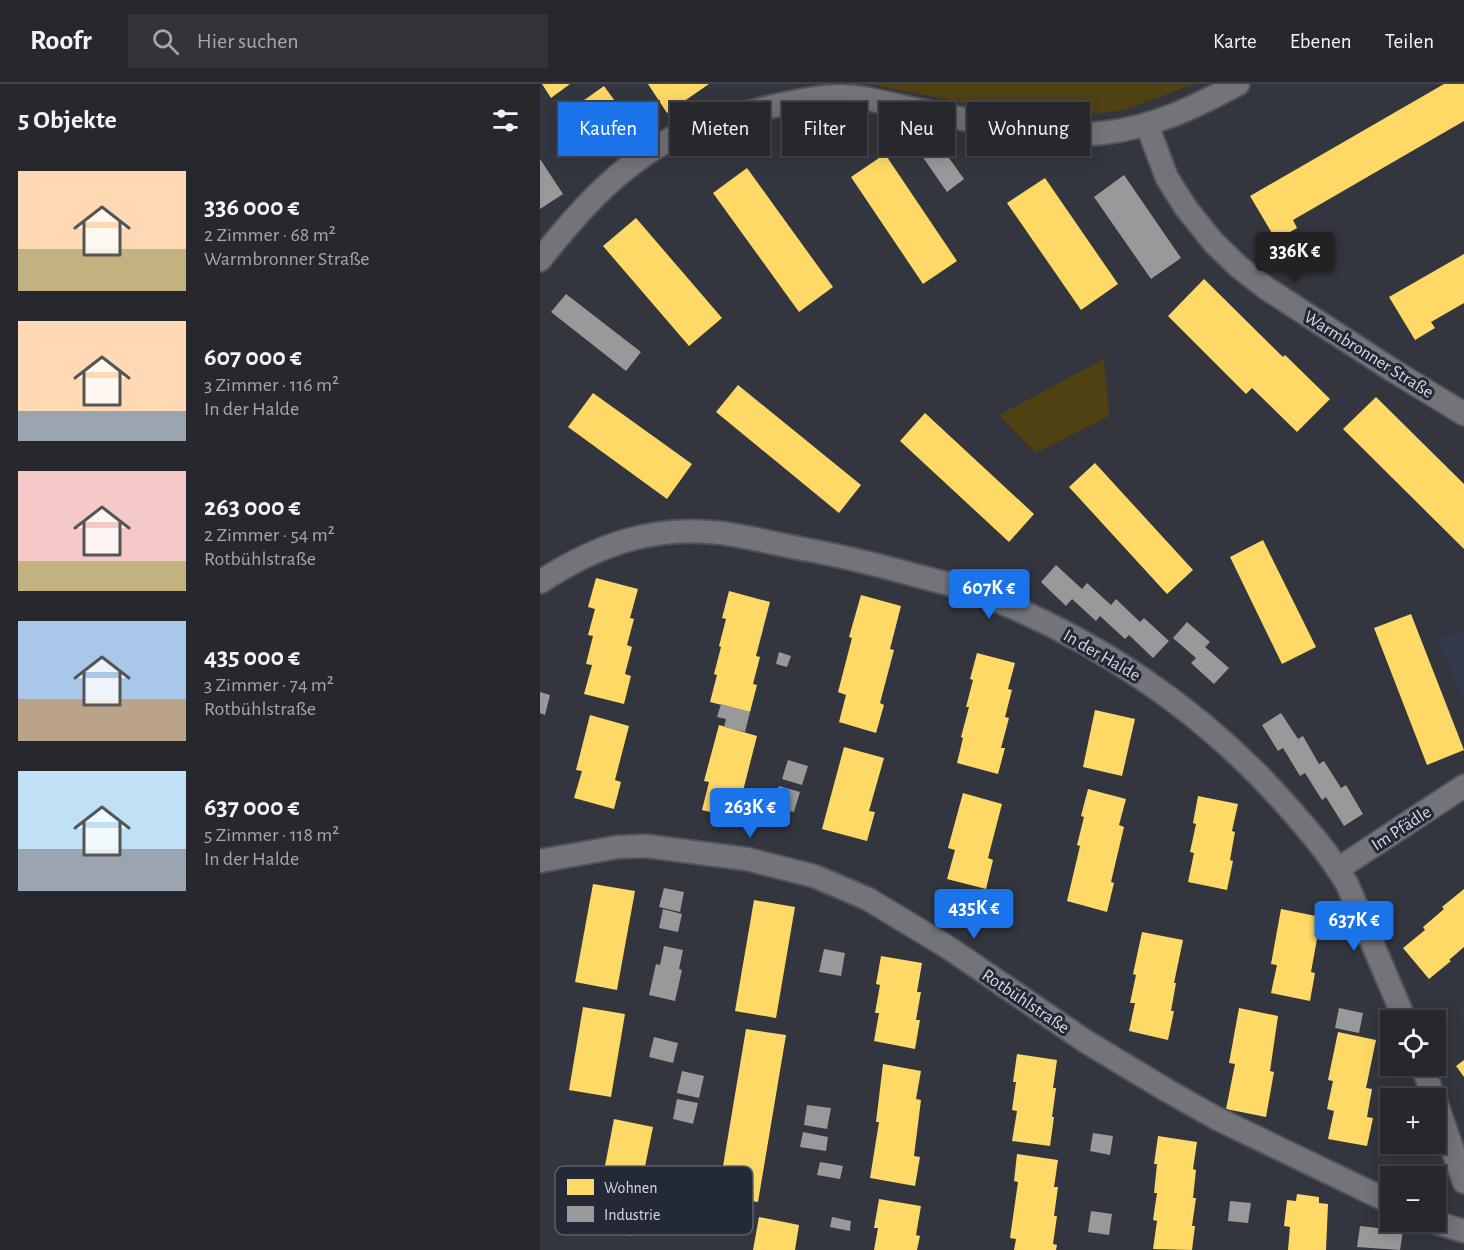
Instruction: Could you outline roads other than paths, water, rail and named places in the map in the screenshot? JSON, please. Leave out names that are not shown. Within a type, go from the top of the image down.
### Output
[{"type":"street","points":[[540,261],[597,193],[636,159],[685,132],[733,116],[788,102],[839,90],[1050,135],[1103,134],[1168,118],[1238,84]]},
{"type":"street","name":"Warmbronner Straße","points":[[1147,125],[1167,178],[1185,208],[1214,243],[1239,267],[1266,288],[1464,414]]},
{"type":"street","name":"In der Halde","points":[[540,582],[565,566],[622,540],[691,531],[720,533],[847,557],[977,593],[1099,650],[1157,688],[1212,730],[1261,777],[1306,828],[1347,884],[1401,1010]]},
{"type":"street","name":"Im Pfädle","points":[[1338,869],[1464,786]]},
{"type":"street","name":"Rotbühlstraße","points":[[540,861],[618,847],[646,846],[747,859],[814,876],[868,899],[949,948],[1085,1041],[1168,1091],[1236,1128],[1380,1197]]},
{"type":"street","points":[[1446,1131],[1464,1182]]},
{"type":"street","points":[[1446,1226],[1464,1232]]}]
